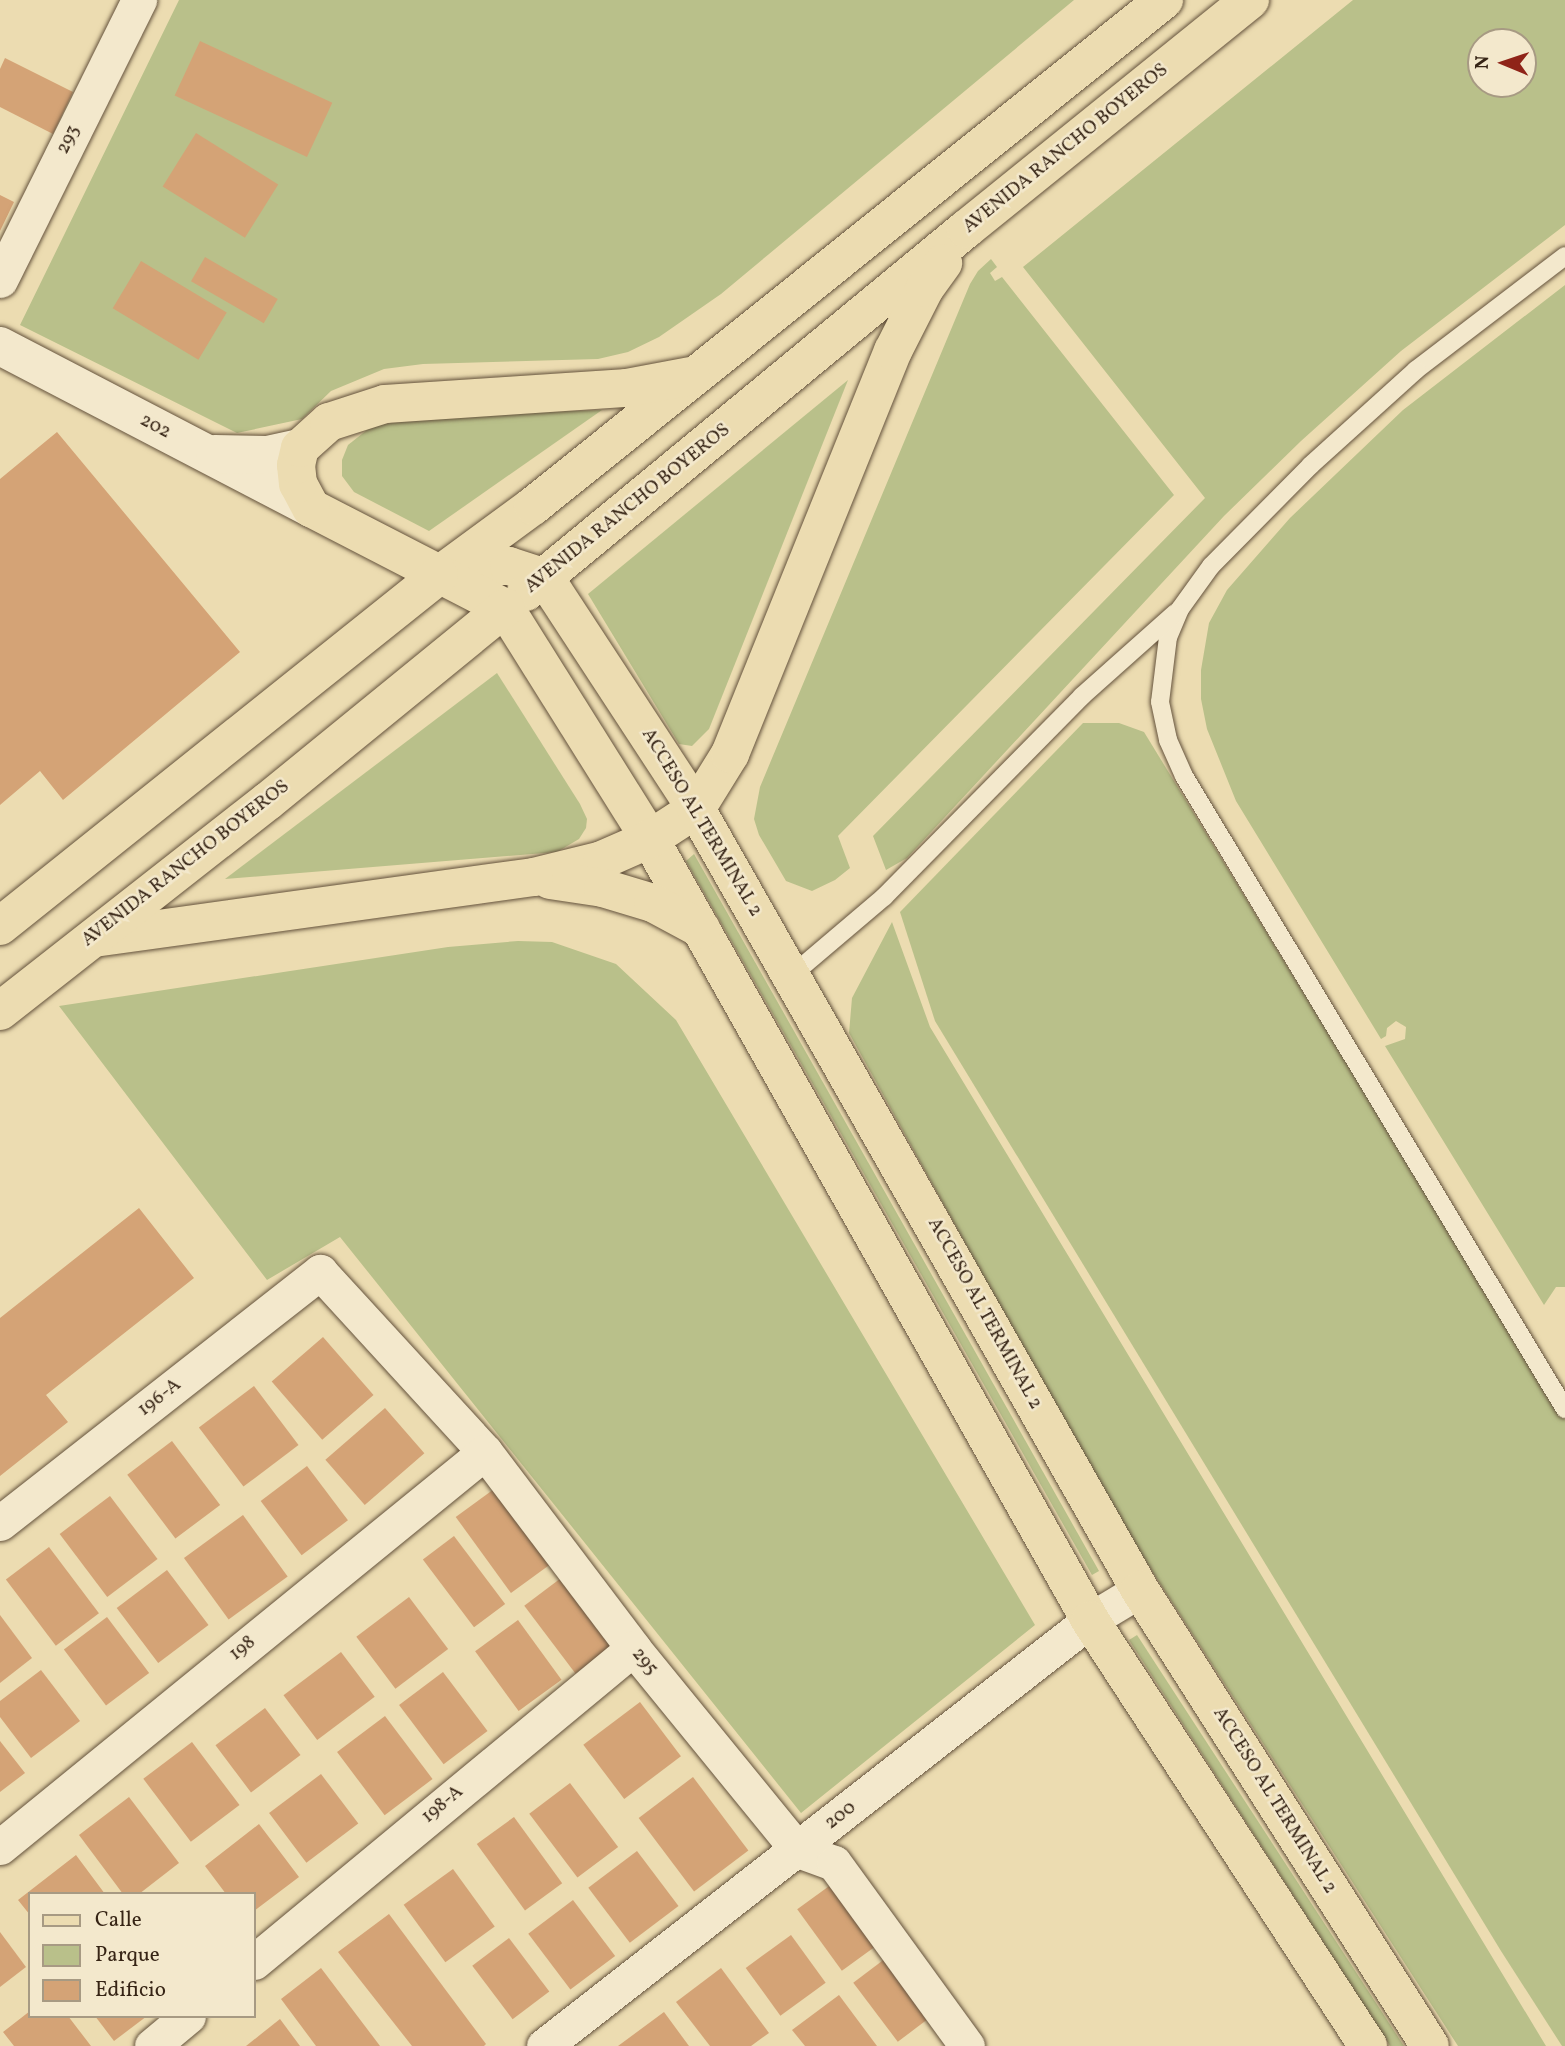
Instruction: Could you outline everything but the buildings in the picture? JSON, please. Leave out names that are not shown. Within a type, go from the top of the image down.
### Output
[{"type":"main road","points":[[0,926],[439,575],[533,506],[1164,0]]},
{"type":"main road","name":"AVENIDA RANCHO BOYEROS","points":[[0,1011],[268,801],[545,578],[966,229],[1250,0]]},
{"type":"main road","points":[[92,938],[534,877],[602,860],[650,839],[696,809],[730,754],[893,351],[925,288],[966,229]]},
{"type":"main road","points":[[698,374],[627,388],[385,404],[329,422],[300,448],[296,465],[298,484],[311,508],[505,608],[650,839],[1090,1620],[1368,2046]]},
{"type":"main road","points":[[439,575],[476,566],[494,565],[518,568],[545,578]]},
{"type":"main road","name":"ACCESO AL TERMINAL 2","points":[[545,578],[696,809],[1140,1590],[1430,2046]]},
{"type":"main road","points":[[534,877],[603,888],[653,903],[701,929]]},
{"type":"street","name":"293","points":[[0,280],[139,0]]},
{"type":"street","name":"202","points":[[0,346],[311,508]]},
{"type":"street","points":[[206,454],[267,455],[300,448]]},
{"type":"street","name":"295","points":[[320,1272],[485,1452],[633,1648],[798,1850]]},
{"type":"street","name":"196-A","points":[[0,1523],[320,1272]]},
{"type":"street","name":"198","points":[[0,1847],[485,1452]]},
{"type":"street","name":"200","points":[[544,2046],[1090,1620],[1140,1590]]},
{"type":"street","name":"198-A","points":[[256,1960],[633,1648]]},
{"type":"street","points":[[798,1850],[834,1863],[967,2046]]},
{"type":"street","points":[[152,2046],[186,2018]]},
{"type":"lane","points":[[792,975],[884,897],[1082,696],[1180,608],[1211,566],[1311,465],[1416,370],[1565,256]]},
{"type":"lane","points":[[1180,608],[1168,637],[1160,702],[1168,740],[1184,776],[1565,1409]]},
{"type":"green space","points":[[179,0],[1074,0],[721,294],[659,337],[628,352],[598,359],[423,364],[384,369],[331,391],[302,419],[237,433],[20,325]]},
{"type":"green space","points":[[1353,0],[1565,0],[1565,225],[1401,351],[1301,441],[1224,516],[907,858],[886,870],[873,836],[1205,498],[1023,267]]},
{"type":"green space","points":[[991,259],[997,267],[990,273],[995,281],[1002,277],[1174,495],[838,836],[850,868],[835,880],[812,891],[786,881],[759,835],[754,819],[760,787],[970,284],[978,271]]},
{"type":"green space","points":[[1565,285],[1565,1287],[1556,1287],[1544,1305],[1385,1046],[1405,1039],[1406,1027],[1396,1021],[1387,1028],[1386,1036],[1381,1039],[1236,801],[1207,729],[1201,699],[1201,670],[1209,623],[1227,590],[1290,518],[1403,410]]},
{"type":"green space","points":[[848,380],[709,729],[692,746],[679,744],[588,594]]},
{"type":"green space","points":[[602,410],[429,531],[354,492],[342,476],[342,460],[348,445],[372,426],[441,415]]},
{"type":"green space","points":[[497,673],[580,804],[587,819],[586,828],[579,839],[557,852],[225,879]]},
{"type":"green space","points":[[1083,723],[1119,723],[1144,732],[1565,1420],[1565,2046],[1562,2046],[1501,1951],[935,1021],[900,912]]},
{"type":"green space","points":[[694,854],[1099,1571],[1092,1575],[686,861]]},
{"type":"green space","points":[[892,922],[930,1027],[1546,2046],[1458,2046],[1112,1509],[849,1033],[852,998]]},
{"type":"green space","points":[[518,941],[552,942],[616,964],[676,1020],[1035,1625],[801,1813],[340,1237],[267,1280],[59,1006],[448,947]]},
{"type":"green space","points":[[1137,1635],[1404,2046],[1390,2046],[1129,1640]]}]
